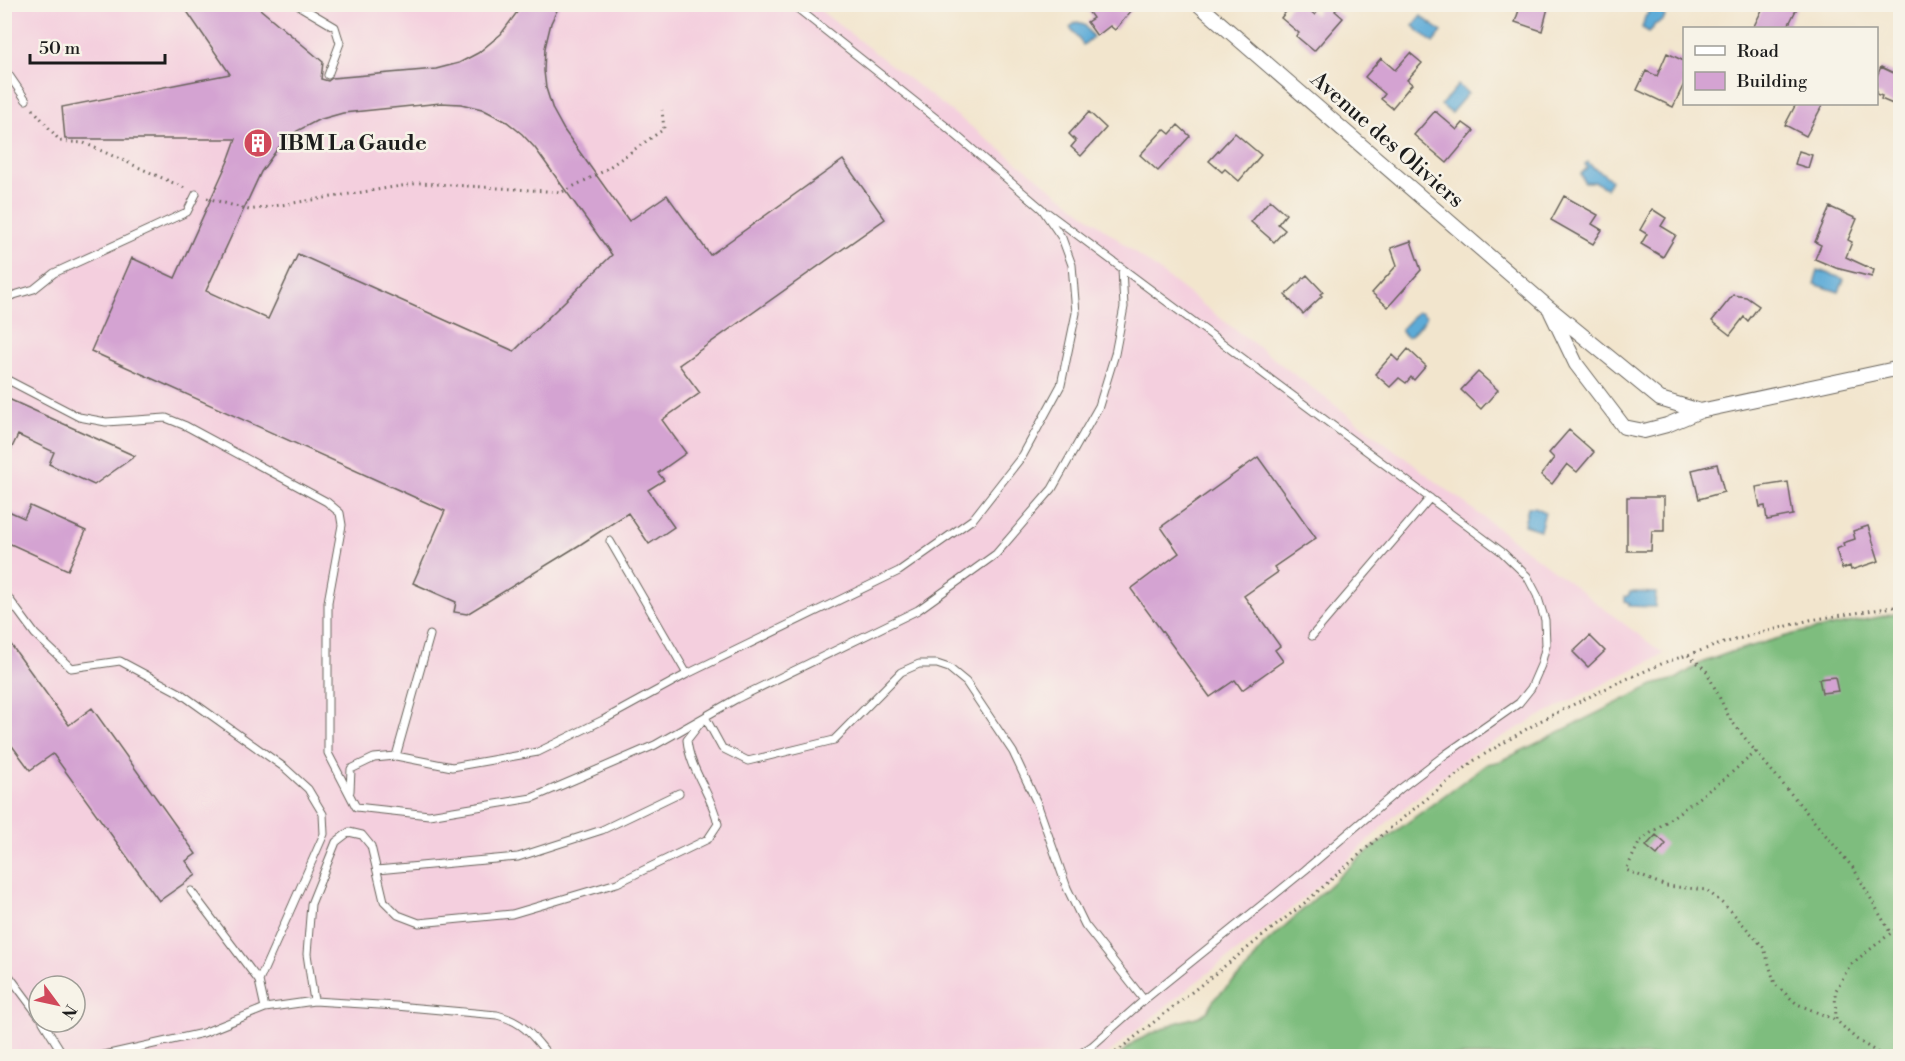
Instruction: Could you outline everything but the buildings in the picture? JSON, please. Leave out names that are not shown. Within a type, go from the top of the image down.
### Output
[{"type":"street","name":"Avenue des Oliviers","points":[[1198,4],[1549,308],[1660,399],[1701,411]]},
{"type":"street","name":"Avenue des Oliviers","points":[[1549,308],[1576,364],[1624,427],[1644,431],[1668,425],[1701,411],[1900,368]]},
{"type":"lane","points":[[296,4],[335,27],[340,43],[328,75]]},
{"type":"lane","points":[[792,4],[943,124],[1042,209],[1502,552],[1527,576],[1545,620],[1546,645],[1541,665],[1531,688],[1519,702],[1400,789],[1305,870],[1077,1056]]},
{"type":"lane","points":[[4,68],[26,100]]},
{"type":"lane","points":[[4,298],[33,289],[54,273],[188,212],[196,194]]},
{"type":"lane","points":[[350,793],[351,769],[374,758],[396,756],[452,767],[537,752],[603,720],[687,674],[899,571],[973,519],[1023,456],[1061,385],[1076,313],[1072,266],[1062,238],[1042,209]]},
{"type":"lane","points":[[4,378],[79,417],[106,422],[166,418],[186,426],[327,502],[340,513],[342,525],[328,602],[328,753],[356,807],[429,815],[532,798],[655,745],[736,699],[918,610],[996,554],[1052,489],[1099,406],[1115,354],[1124,308],[1122,268]]},
{"type":"lane","points":[[1312,636],[1430,498]]},
{"type":"lane","points":[[610,541],[687,674]]},
{"type":"lane","points":[[4,592],[35,634],[71,668],[120,661],[180,693],[285,768],[308,789],[323,814],[324,834],[259,981]]},
{"type":"lane","points":[[396,756],[430,635]]},
{"type":"lane","points":[[705,717],[722,748],[748,761],[834,740],[901,672],[919,664],[937,664],[950,668],[966,682],[1012,752],[1037,803],[1067,888],[1085,925],[1144,1000]]},
{"type":"lane","points":[[315,1001],[307,954],[311,904],[336,842],[349,832],[362,835],[371,846],[384,901],[398,915],[419,923],[512,914],[618,883],[708,839],[718,824],[715,810],[688,756],[687,740],[705,717]]},
{"type":"lane","points":[[377,870],[518,857],[602,830],[679,793]]},
{"type":"lane","points":[[191,891],[259,981],[265,1008]]},
{"type":"lane","points":[[4,969],[27,1000]]},
{"type":"lane","points":[[100,1056],[123,1053],[203,1033],[265,1008],[315,1001],[497,1015],[513,1019],[531,1034],[549,1056]]},
{"type":"lane","points":[[50,1034],[64,1056]]},
{"type":"path","points":[[26,100],[60,141],[84,142],[196,194],[249,210],[420,183],[562,192],[602,172],[664,129],[662,110]]},
{"type":"path","points":[[1111,1056],[1307,901],[1378,838],[1475,760],[1540,721],[1615,684],[1727,642],[1810,620],[1900,606]]},
{"type":"path","points":[[1688,655],[1706,670],[1730,719],[1854,868],[1891,934]]},
{"type":"path","points":[[1756,752],[1724,779],[1640,841],[1626,870],[1666,886],[1707,890],[1731,911],[1764,948],[1775,984],[1797,1004],[1836,1020],[1857,1039],[1883,1056]]},
{"type":"path","points":[[1836,1020],[1835,992],[1850,965],[1900,926]]},
{"type":"shaded area","name":"IBM La Gaude","points":[[5,5],[813,5],[1224,321],[1664,654],[1538,717],[1468,756],[1394,816],[1334,873],[1269,927],[1191,986],[1105,1056],[5,1056]]},
{"type":"green space","points":[[1900,613],[1900,1056],[1119,1056],[1134,1042],[1208,1011],[1214,999],[1248,968],[1263,946],[1358,859],[1487,764],[1501,761],[1653,685],[1676,679],[1701,663],[1731,652],[1797,633]]},
{"type":"water","points":[[1653,7],[1663,10],[1665,17],[1649,32],[1642,28],[1645,17]]},
{"type":"water","points":[[1421,16],[1442,32],[1433,43],[1413,26]]},
{"type":"water","points":[[1077,22],[1084,24],[1093,37],[1083,45],[1070,27]]},
{"type":"water","points":[[1458,85],[1468,93],[1451,113],[1441,105]]},
{"type":"water","points":[[1588,162],[1611,181],[1606,188],[1595,182],[1584,182],[1581,174],[1587,168],[1585,164]]},
{"type":"water","points":[[1818,270],[1844,279],[1839,292],[1814,284]]},
{"type":"water","points":[[1417,312],[1421,312],[1426,319],[1407,337],[1401,329]]},
{"type":"water","points":[[1528,507],[1535,507],[1545,512],[1540,530],[1524,525]]},
{"type":"water","points":[[1630,592],[1656,593],[1655,607],[1629,606],[1625,597]]},
{"type":"place","name":"IBM La Gaude","points":[[258,143]]}]
